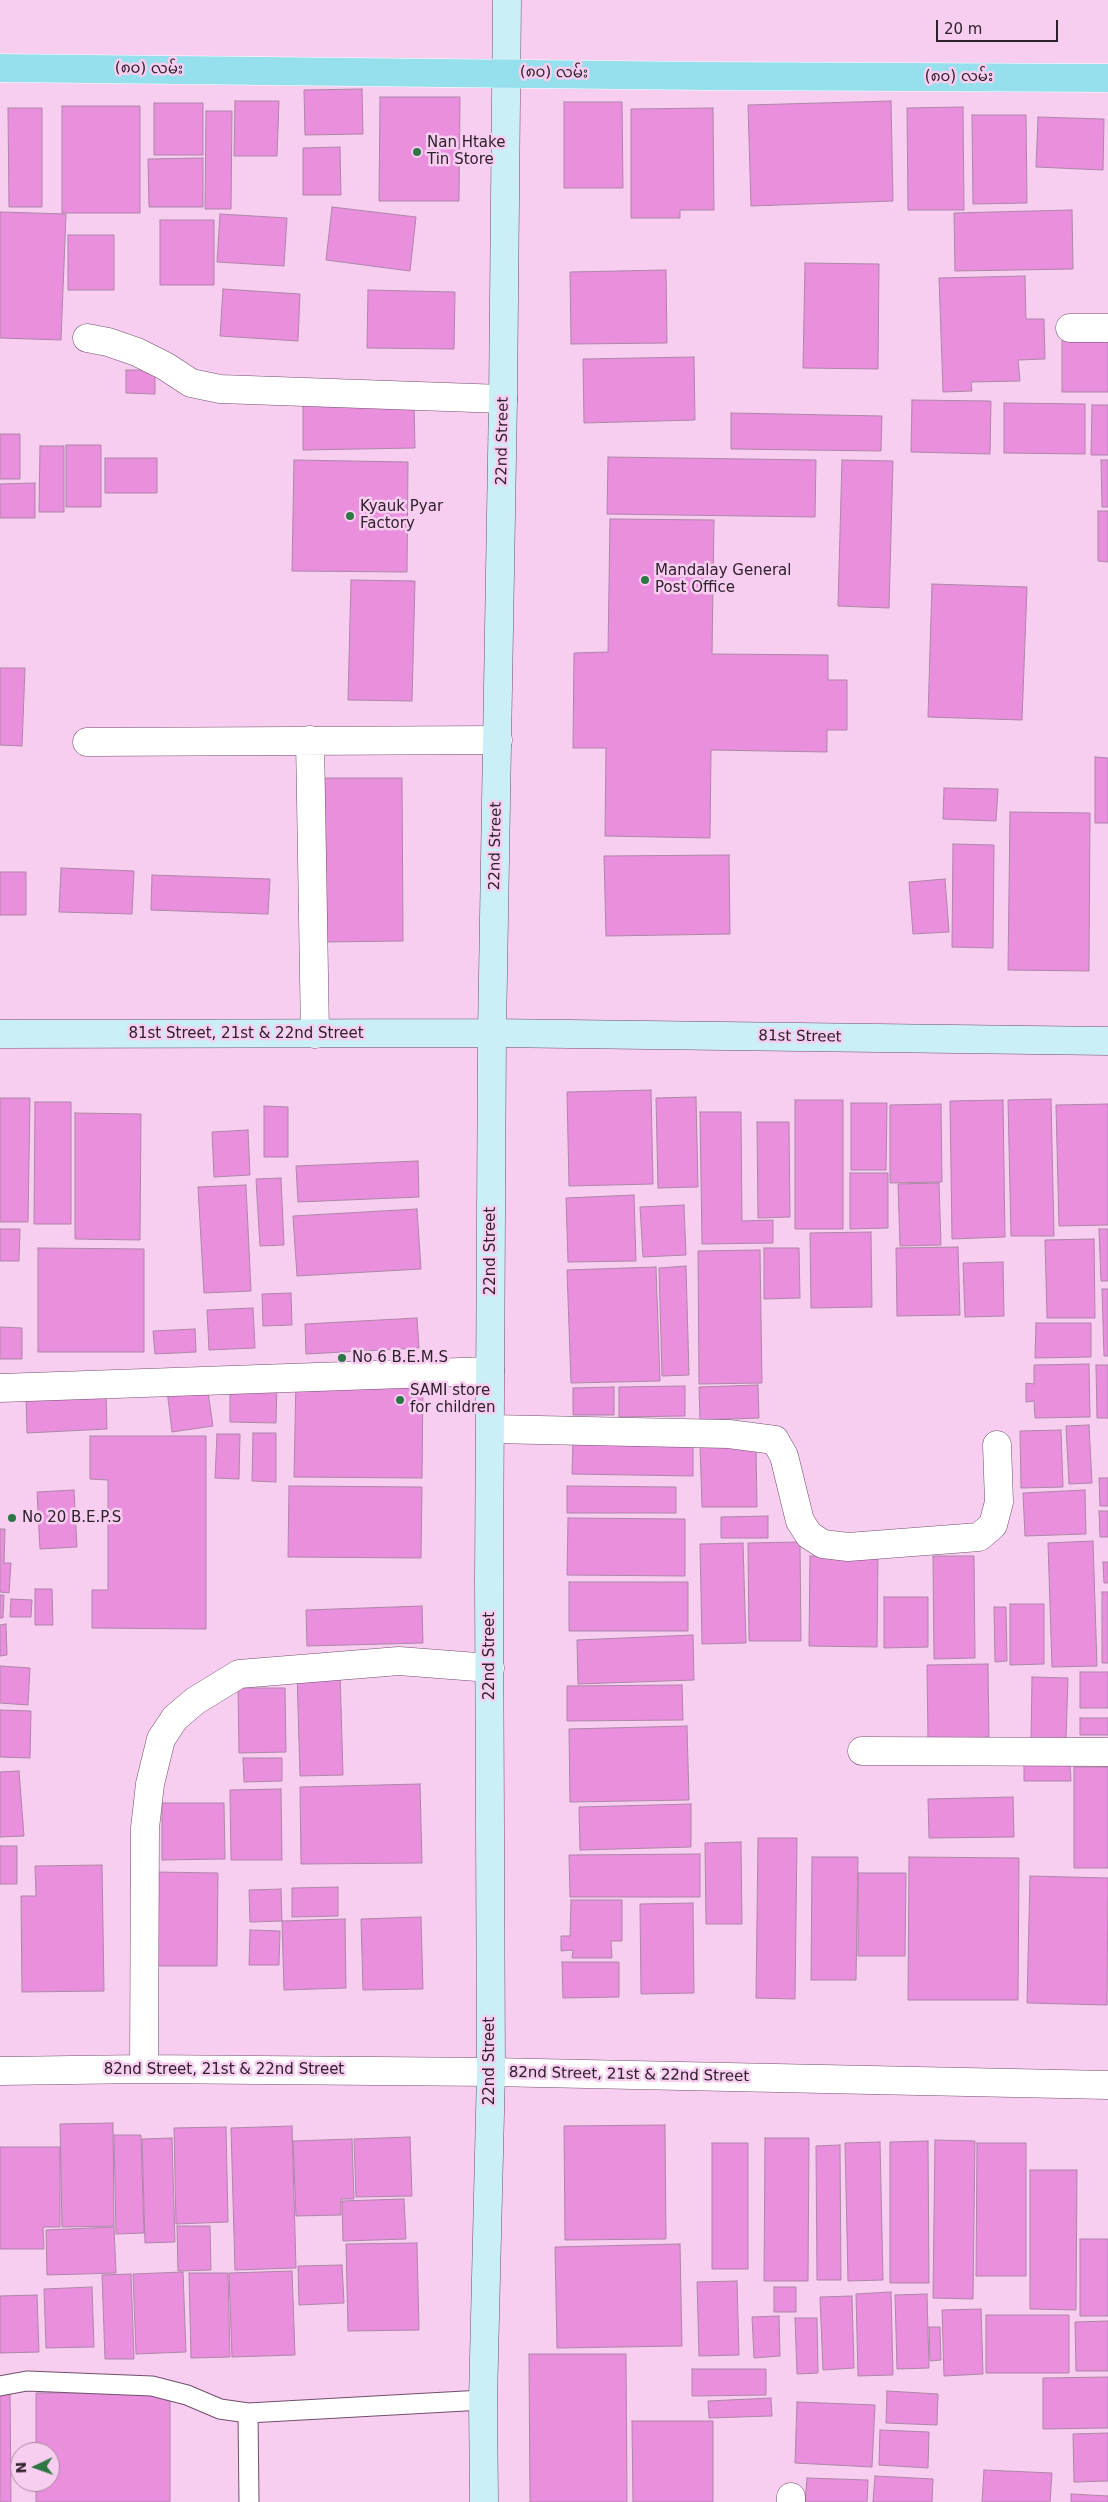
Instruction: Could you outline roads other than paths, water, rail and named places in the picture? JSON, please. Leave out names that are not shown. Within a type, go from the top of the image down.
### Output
[{"type":"main road","name":"22nd Street","points":[[484,2502],[483,2400],[491,2072],[490,1371],[492,1033],[506,194],[505,72],[507,0]]},
{"type":"main road","name":"(၈၀) လမ်း","points":[[0,68],[505,72],[705,76],[1108,78]]},
{"type":"main road","name":"81st Street, 21st & 22nd Street","points":[[0,1034],[492,1033]]},
{"type":"main road","name":"81st Street","points":[[492,1033],[1108,1041]]},
{"type":"street","points":[[1070,328],[1108,328]]},
{"type":"street","points":[[87,338],[108,342],[137,352],[165,366],[191,383],[220,389],[503,399]]},
{"type":"street","points":[[310,740],[314,1034]]},
{"type":"street","points":[[87,742],[498,740]]},
{"type":"street","points":[[0,1388],[490,1371]]},
{"type":"street","points":[[491,1429],[729,1434],[776,1440],[784,1456],[800,1521],[809,1535],[823,1544],[848,1547],[979,1537],[993,1525],[999,1502],[996,1445]]},
{"type":"street","points":[[144,2069],[145,1828],[150,1784],[160,1739],[175,1718],[194,1701],[239,1674],[399,1661],[490,1668]]},
{"type":"street","points":[[862,1751],[1108,1752]]},
{"type":"street","name":"82nd Street, 21st & 22nd Street","points":[[0,2071],[144,2069],[491,2072],[1108,2085]]},
{"type":"lane","points":[[0,2386],[27,2381],[152,2386],[187,2395],[220,2409],[248,2414],[483,2400]]},
{"type":"lane","points":[[248,2414],[249,2502]]},
{"type":"place","name":"Nan Htake Tin Store","points":[[417,152]]},
{"type":"place","name":"Kyauk Pyar Factory","points":[[350,516]]},
{"type":"place","name":"Mandalay General Post Office","points":[[645,580]]},
{"type":"place","name":"No 6 B.E.M.S","points":[[342,1358]]},
{"type":"place","name":"SAMI store for children","points":[[400,1400]]},
{"type":"place","name":"No 20 B.E.P.S","points":[[12,1518]]}]
